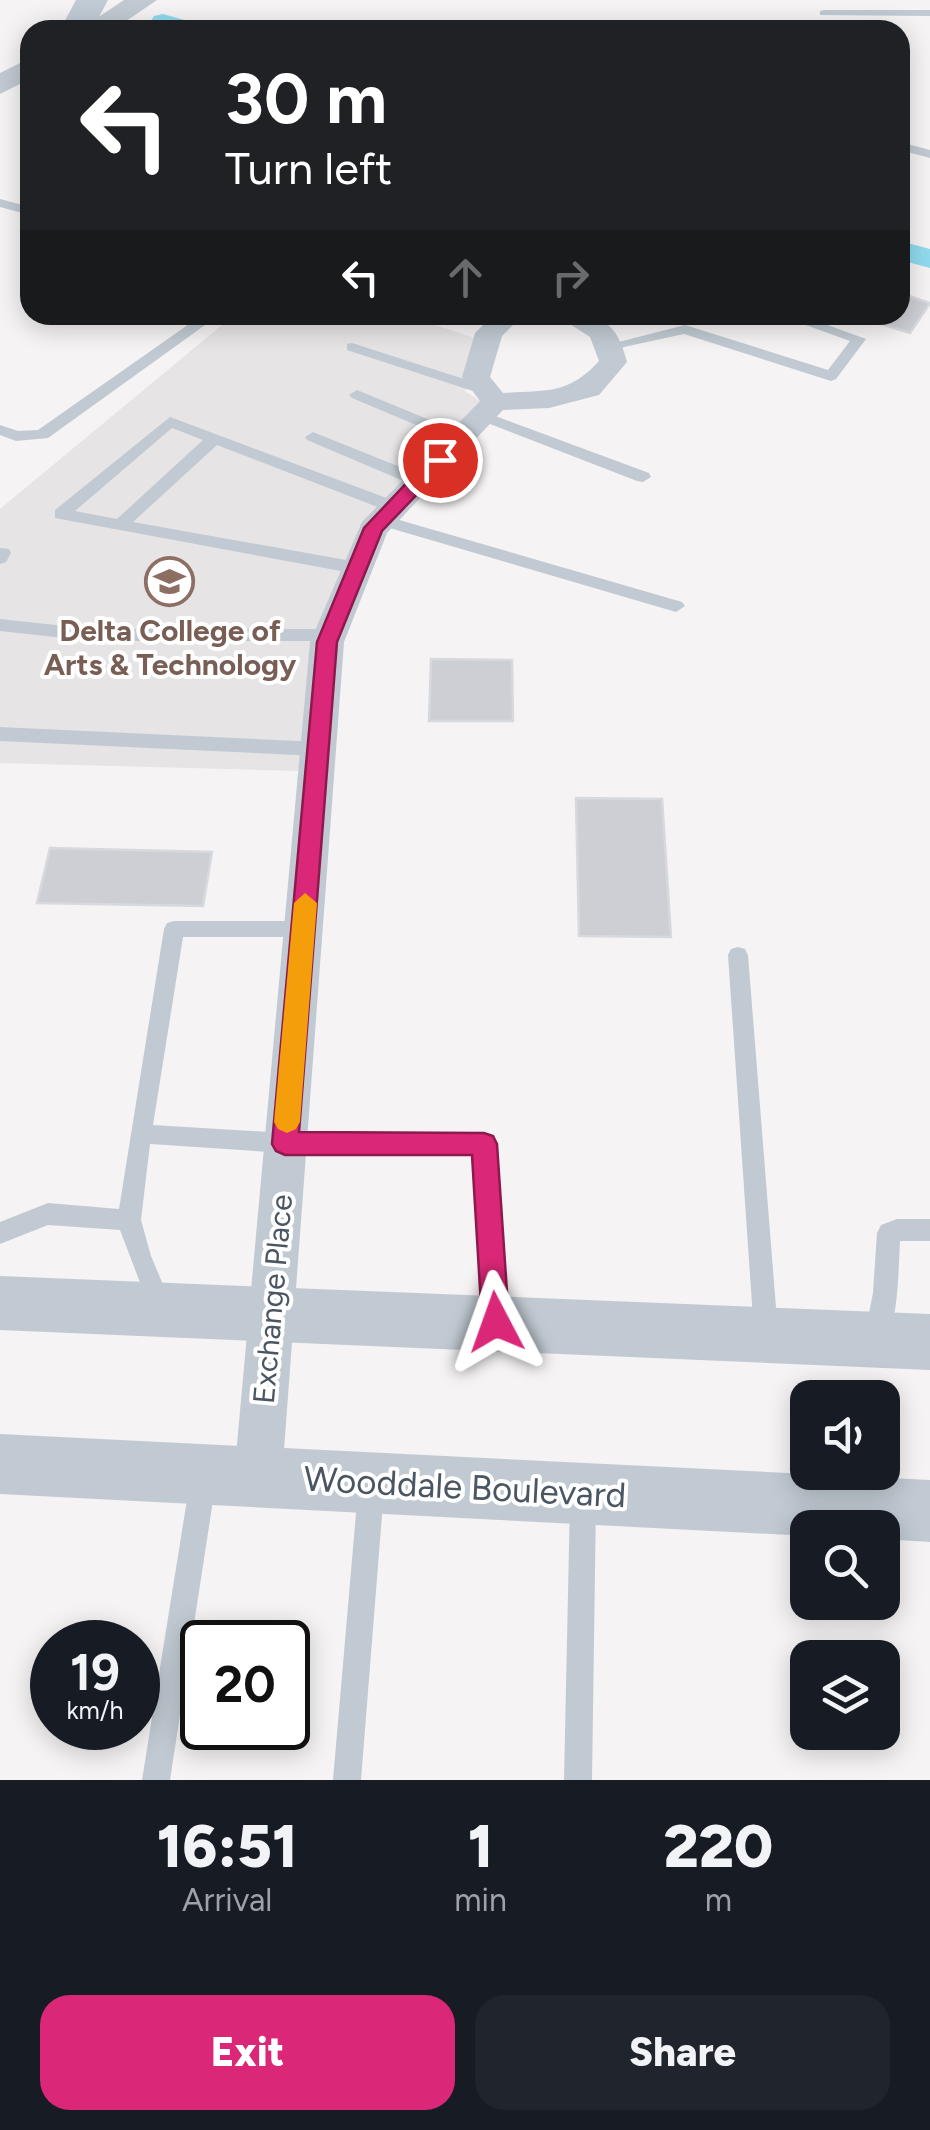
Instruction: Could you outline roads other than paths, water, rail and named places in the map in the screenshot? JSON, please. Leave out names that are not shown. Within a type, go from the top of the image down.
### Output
[{"type":"street","points":[[109,20],[143,0]]},
{"type":"street","points":[[496,325],[476,377],[481,411],[589,388],[613,362],[610,339],[595,325]]},
{"type":"street","name":"Exchange Place","points":[[231,1476],[272,1312],[330,635],[373,528],[481,411]]},
{"type":"street","points":[[0,1303],[903,1341]]},
{"type":"street","name":"Wooddale Boulevard","points":[[0,1464],[930,1511]]},
{"type":"lane","points":[[824,6],[930,13]]},
{"type":"lane","points":[[0,430],[16,436],[42,434],[198,325]]},
{"type":"lane","points":[[610,346],[685,329],[830,376],[859,339],[816,325]]},
{"type":"lane","points":[[352,347],[481,411],[643,477]]},
{"type":"lane","points":[[357,395],[481,411]]},
{"type":"lane","points":[[357,568],[62,514],[170,422],[676,606]]},
{"type":"lane","points":[[313,437],[398,502]]},
{"type":"lane","points":[[120,524],[214,438]]},
{"type":"lane","points":[[0,626],[92,634],[330,635]]},
{"type":"lane","points":[[0,734],[318,749]]},
{"type":"lane","points":[[161,1308],[138,1256],[130,1220],[174,928],[303,929]]},
{"type":"lane","points":[[738,954],[766,1335]]},
{"type":"lane","points":[[140,1134],[285,1144],[484,1144],[496,1322]]},
{"type":"lane","points":[[0,1233],[48,1214],[130,1220]]},
{"type":"lane","points":[[903,1341],[885,1294],[889,1233],[930,1230]]},
{"type":"lane","points":[[156,1780],[231,1476]]},
{"type":"lane","points":[[347,1780],[372,1482]]},
{"type":"lane","points":[[578,1780],[584,1494]]},
{"type":"waterway","points":[[910,253],[930,259]]},
{"type":"place","name":"Delta College of Arts & Technology","points":[[170,582]]}]
